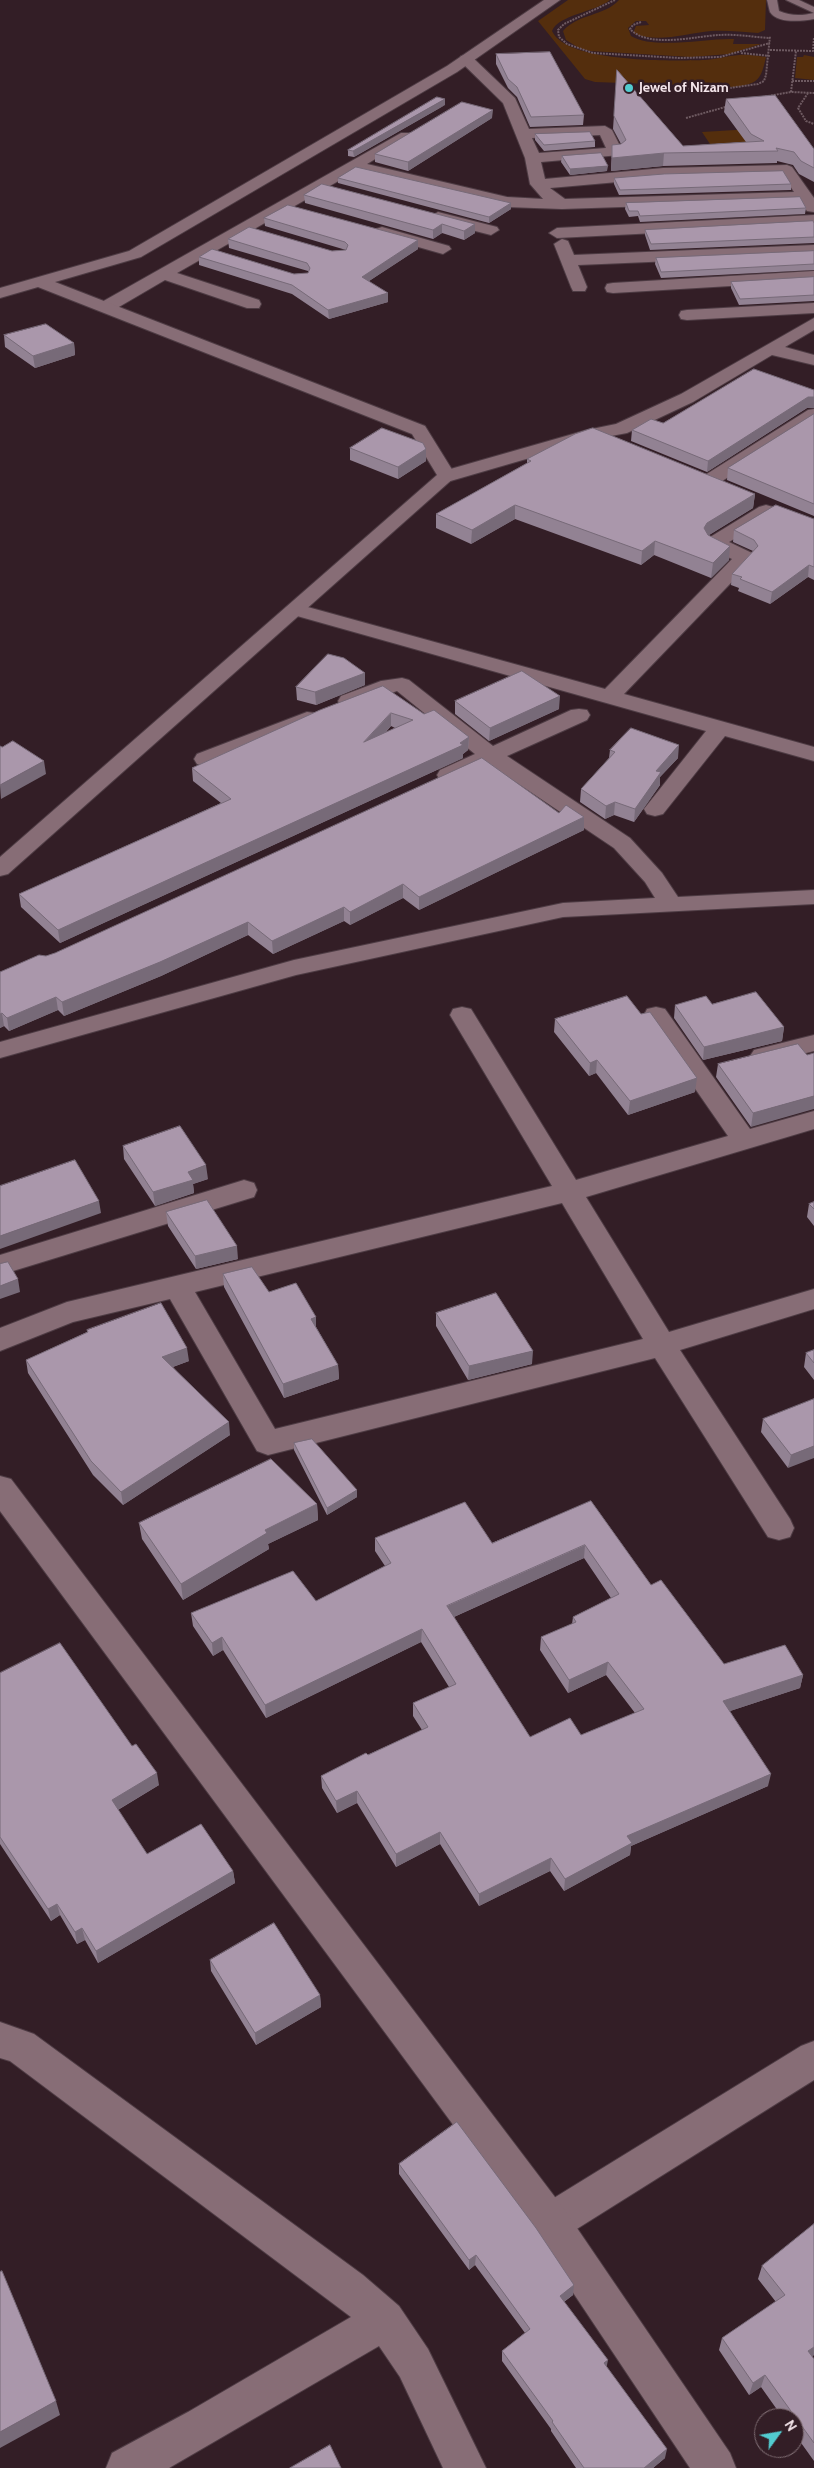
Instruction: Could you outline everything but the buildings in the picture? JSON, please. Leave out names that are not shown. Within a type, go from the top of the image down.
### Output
[{"type":"street","points":[[0,293],[135,254],[466,59],[553,0]]},
{"type":"street","points":[[466,59],[510,102],[533,158],[538,184],[547,194],[552,204],[556,233],[570,260],[580,287]]},
{"type":"street","points":[[106,307],[286,206],[416,130]]},
{"type":"street","points":[[523,134],[605,130],[615,152],[533,158]]},
{"type":"street","points":[[356,166],[506,202],[812,208]]},
{"type":"street","points":[[538,184],[664,173],[805,169]]},
{"type":"street","points":[[787,170],[812,208]]},
{"type":"street","points":[[321,186],[340,191]]},
{"type":"street","points":[[286,206],[305,211]]},
{"type":"street","points":[[556,233],[812,208]]},
{"type":"street","points":[[425,213],[491,230]]},
{"type":"street","points":[[247,228],[265,234]]},
{"type":"street","points":[[369,229],[443,249]]},
{"type":"street","points":[[208,249],[227,255]]},
{"type":"street","points":[[570,260],[814,250]]},
{"type":"street","points":[[162,274],[253,304]]},
{"type":"street","points":[[613,288],[814,276]]},
{"type":"street","points":[[40,282],[419,430],[447,476]]},
{"type":"street","points":[[687,315],[814,308]]},
{"type":"street","points":[[0,869],[297,610],[447,476],[592,434],[621,429],[670,406],[814,323]]},
{"type":"street","points":[[770,349],[814,360]]},
{"type":"street","points":[[709,481],[814,414]]},
{"type":"street","points":[[592,434],[628,448]]},
{"type":"street","points":[[691,474],[727,488]]},
{"type":"street","points":[[609,696],[745,557],[714,543],[769,506]]},
{"type":"street","points":[[297,610],[814,754]]},
{"type":"street","points":[[205,759],[388,685],[402,684],[490,755],[622,843],[654,878],[671,905]]},
{"type":"street","points":[[427,784],[579,715]]},
{"type":"street","points":[[655,809],[720,728]]},
{"type":"street","points":[[0,1050],[304,966],[564,910],[814,897]]},
{"type":"street","points":[[462,1015],[662,1345],[779,1528]]},
{"type":"street","points":[[656,1015],[744,1140]]},
{"type":"street","points":[[696,1072],[814,1043]]},
{"type":"street","points":[[0,1340],[67,1313],[569,1192],[814,1120]]},
{"type":"street","points":[[0,1264],[244,1190]]},
{"type":"street","points":[[177,1286],[268,1443],[662,1345],[814,1299]]},
{"type":"street","points":[[0,1489],[550,2223],[715,2468]]},
{"type":"street","points":[[0,2040],[21,2047],[349,2289],[385,2320],[414,2363],[464,2468]]},
{"type":"street","points":[[550,2223],[814,2059]]},
{"type":"street","points":[[127,2468],[203,2427],[385,2320]]},
{"type":"lane","points":[[772,0],[775,12],[780,15],[804,18],[814,16]]},
{"type":"lane","points":[[791,0],[814,10]]},
{"type":"path","points":[[615,0],[599,10],[569,20],[558,30],[559,37],[578,48],[593,53],[704,58],[739,53],[770,43]]},
{"type":"path","points":[[641,22],[633,25],[630,29],[636,36],[646,38],[676,39],[718,35],[770,38]]},
{"type":"path","points":[[667,87],[715,90],[749,87],[764,80],[770,56],[770,32]]},
{"type":"path","points":[[791,92],[796,51]]},
{"type":"path","points":[[813,51],[814,56]]},
{"type":"path","points":[[739,53],[770,56]]},
{"type":"path","points":[[792,81],[814,81]]},
{"type":"path","points":[[756,98],[791,92],[814,93]]},
{"type":"path","points":[[808,93],[798,108],[806,120],[814,124]]},
{"type":"path","points":[[686,118],[731,105]]},
{"type":"shaded area","points":[[568,0],[610,0],[561,21],[552,31],[561,41],[577,49],[598,55],[646,60],[705,60],[752,55],[766,57],[762,71],[757,80],[734,87],[595,82],[585,79],[538,21]]},
{"type":"shaded area","points":[[619,0],[766,0],[765,30],[758,33],[711,31],[652,38],[633,33],[636,26],[649,25],[646,21],[636,21],[628,28],[631,36],[653,42],[667,43],[734,39],[733,44],[761,44],[729,54],[691,57],[590,51],[579,48],[566,40],[563,31],[569,25],[606,9]]},
{"type":"shaded area","points":[[804,55],[814,57],[814,80],[795,78],[797,57],[803,57]]},
{"type":"shaded area","points":[[769,128],[777,140],[710,144],[702,132]]},
{"type":"place","name":"Jewel of Nizam","points":[[629,88]]}]
